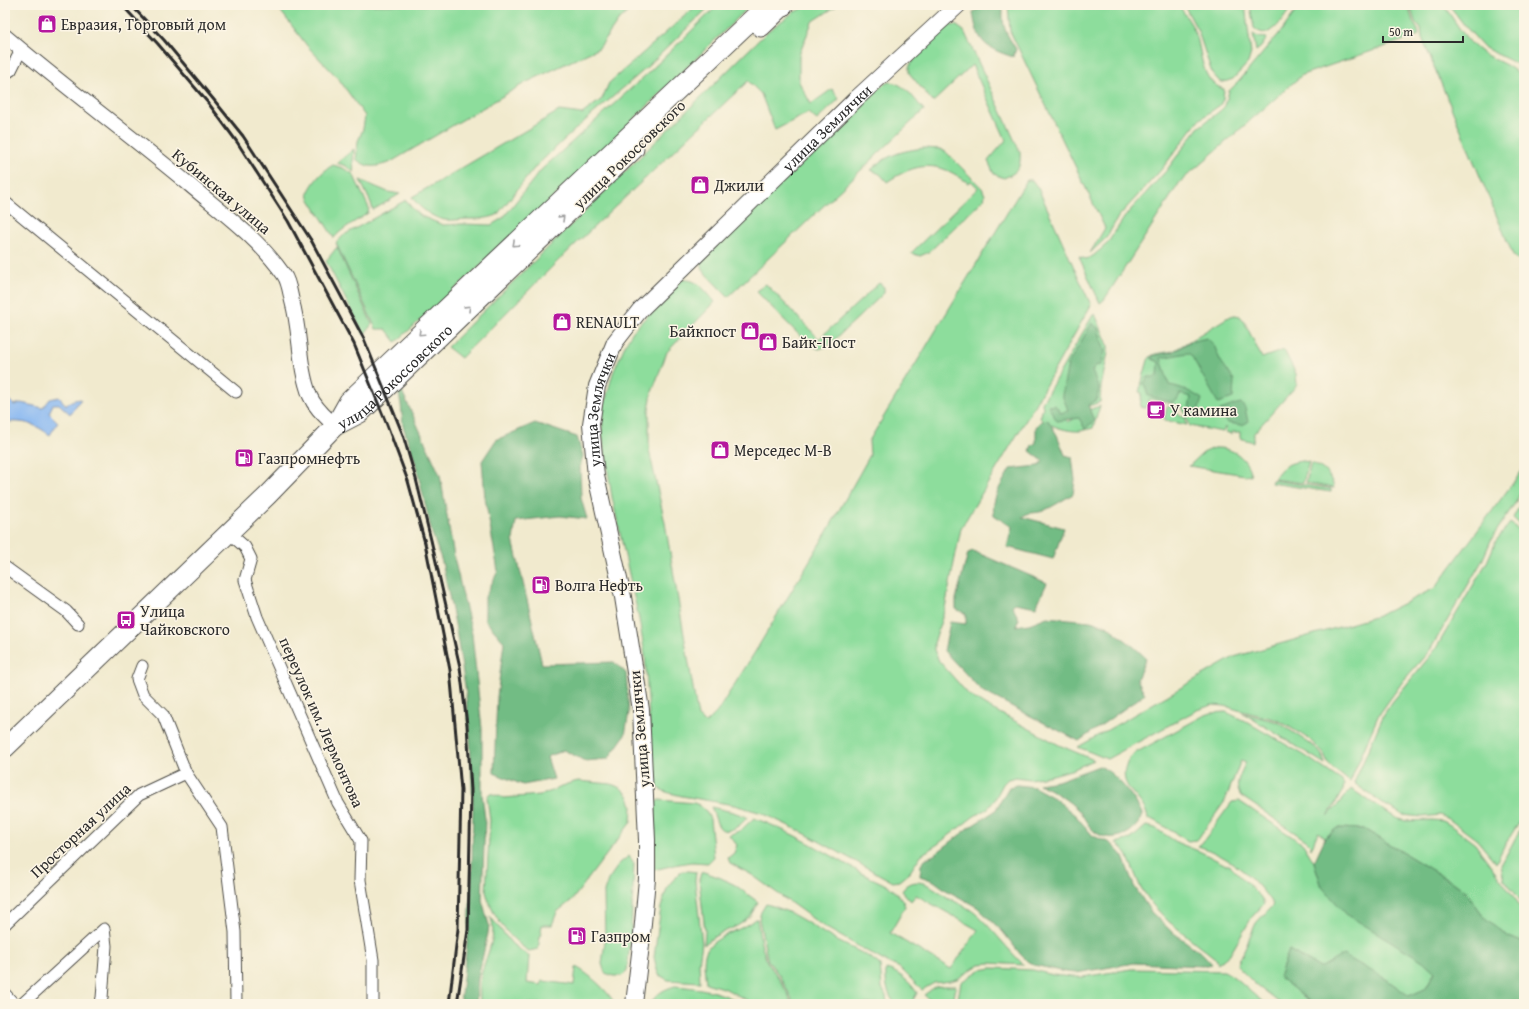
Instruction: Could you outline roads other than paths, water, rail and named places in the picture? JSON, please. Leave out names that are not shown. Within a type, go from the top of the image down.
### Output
[{"type":"highway","name":"улица Рокоссовского","points":[[335,426],[349,401],[767,5]]},
{"type":"highway","name":"улица Рокоссовского","points":[[335,426],[360,413],[784,5]]},
{"type":"highway","points":[[5,748],[268,495],[335,426]]},
{"type":"main road","points":[[939,23],[949,5]]},
{"type":"main road","name":"улица Землячки","points":[[634,1004],[642,945],[647,872],[641,710],[623,597],[596,476],[591,424],[597,386],[615,342],[640,310],[856,99],[958,5]]},
{"type":"street","name":"Кубинская улица","points":[[5,36],[186,181],[245,231],[266,251],[286,277],[295,311],[299,350],[304,376],[311,397],[322,413],[335,426]]},
{"type":"street","points":[[5,74],[12,70],[22,50]]},
{"type":"street","points":[[5,202],[236,392]]},
{"type":"street","name":"переулок им. Лермонтова","points":[[229,533],[245,547],[251,559],[246,580],[257,617],[338,803],[361,841],[360,880],[373,960],[373,1004]]},
{"type":"street","points":[[5,567],[66,611],[78,624]]},
{"type":"street","points":[[142,666],[137,679],[141,690],[163,715],[186,773],[222,827],[235,932],[236,1004]]},
{"type":"street","name":"Просторная улица","points":[[5,924],[139,795],[186,773]]},
{"type":"street","points":[[22,1004],[104,929],[106,946],[102,998],[100,1004]]},
{"type":"street","points":[[5,994],[14,1004]]},
{"type":"water","points":[[59,397],[66,405],[74,400],[81,399],[70,414],[59,404],[53,404],[49,413],[58,422],[50,435],[29,424],[5,422],[7,409],[5,409],[5,398],[7,398],[14,405],[21,403],[43,408],[50,399]]},
{"type":"railway","points":[[122,5],[158,44],[209,104],[237,142],[288,221],[354,344],[408,481],[425,543],[450,670],[461,790],[458,929],[449,1004]]},
{"type":"railway","points":[[131,5],[164,40],[243,136],[311,240],[364,339],[403,435],[416,479],[431,540],[460,667],[467,725],[471,790],[468,930],[457,1004]]},
{"type":"place","name":"Евразия, Торговый дом","points":[[47,24]]},
{"type":"place","name":"Джили","points":[[700,185]]},
{"type":"place","name":"RENAULT","points":[[562,322]]},
{"type":"place","name":"Байкпост","points":[[750,331]]},
{"type":"place","name":"Байк-Пост","points":[[768,342]]},
{"type":"place","name":"У камина","points":[[1156,410]]},
{"type":"place","name":"Мерседес M-B","points":[[720,450]]},
{"type":"place","name":"Газпромнефть","points":[[244,458]]},
{"type":"place","name":"Волга Нефть","points":[[541,585]]},
{"type":"place","name":"Улица Чайковского","points":[[126,620]]},
{"type":"place","name":"Газпром","points":[[577,936]]}]
